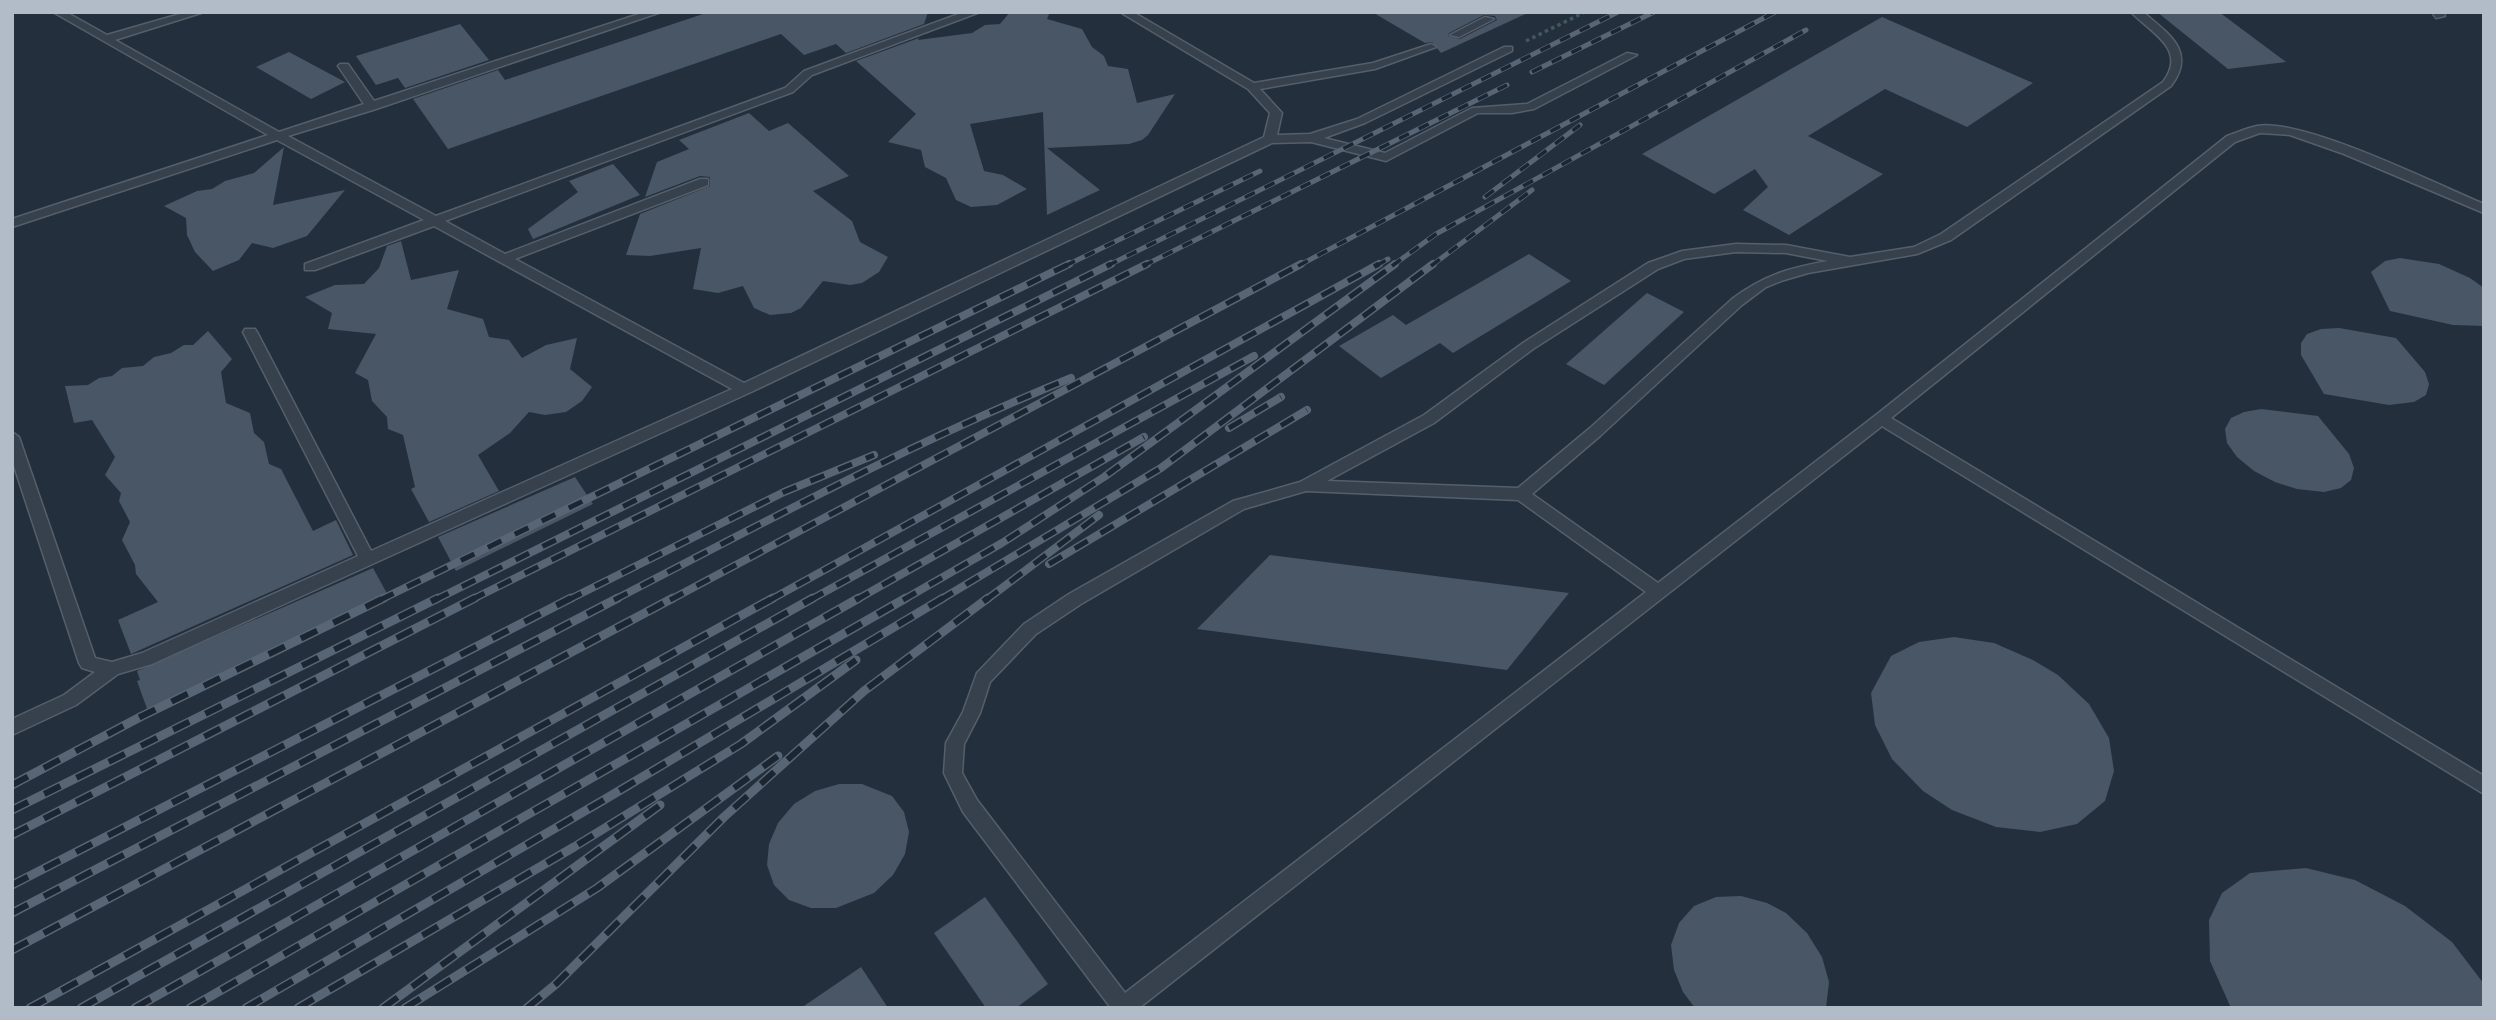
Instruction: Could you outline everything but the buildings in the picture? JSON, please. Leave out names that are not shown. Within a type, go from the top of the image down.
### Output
[{"type":"lane","points":[[58,12],[280,137],[744,389]]},
{"type":"lane","points":[[106,39],[199,12]]},
{"type":"lane","points":[[12,223],[656,12]]},
{"type":"lane","points":[[310,267],[789,90],[808,73],[975,12]]},
{"type":"lane","points":[[1125,12],[1252,87],[1276,113],[1270,139]]},
{"type":"lane","points":[[1521,494],[1595,432],[1737,302],[1761,284],[1806,269],[1917,250],[1946,237],[2167,84],[2178,74],[2180,63],[2175,50],[2136,12]]},
{"type":"lane","points":[[1455,35],[1489,19]]},
{"type":"lane","points":[[1252,87],[1375,66],[1431,47]]},
{"type":"lane","points":[[1311,138],[1361,121],[1508,49]]},
{"type":"lane","points":[[12,727],[70,700],[113,669],[146,659],[744,389],[1270,139],[1311,138],[1386,157],[1476,110],[1530,107],[1630,55]]},
{"type":"lane","points":[[344,66],[372,107]]},
{"type":"lane","points":[[1849,261],[1786,249],[1736,248],[1682,255],[1653,266],[1528,346],[1429,419],[1305,486],[1239,505],[1075,599],[1030,629],[984,678],[971,713],[955,743],[953,773],[970,806],[1122,1008],[1881,419],[2231,139],[2247,132],[2274,128],[2317,139],[2484,209]]},
{"type":"lane","points":[[504,259],[704,181]]},
{"type":"lane","points":[[250,332],[367,559]]},
{"type":"lane","points":[[1881,419],[2484,786]]},
{"type":"lane","points":[[12,437],[88,663],[113,669]]},
{"type":"lane","points":[[1305,486],[1521,494],[1658,592]]},
{"type":"path","points":[[1508,49],[1586,12]]},
{"type":"railway","points":[[1107,266],[1618,12]]},
{"type":"railway","points":[[1532,72],[1654,12]]},
{"type":"railway","points":[[1298,266],[1775,12]]},
{"type":"railway","points":[[1392,266],[1436,234],[1806,30]]},
{"type":"railway","points":[[1143,266],[1507,85]]},
{"type":"railway","points":[[1485,197],[1580,125]]},
{"type":"railway","points":[[1065,266],[1260,171]]},
{"type":"railway","points":[[1431,266],[1532,190]]},
{"type":"railway","points":[[1376,266],[1388,259]]},
{"type":"railway","points":[[380,600],[1069,264]]},
{"type":"railway","points":[[435,600],[1111,264]]},
{"type":"railway","points":[[474,598],[1147,264]]},
{"type":"railway","points":[[670,600],[1301,264]]},
{"type":"railway","points":[[770,600],[1379,264]]},
{"type":"railway","points":[[903,600],[1002,543],[1104,477],[1395,264]]},
{"type":"railway","points":[[940,600],[1161,468],[1433,264]]},
{"type":"railway","points":[[810,600],[1254,356]]},
{"type":"railway","points":[[614,600],[897,456],[1071,378]]},
{"type":"railway","points":[[1229,428],[1281,397]]},
{"type":"railway","points":[[1049,564],[1307,410]]},
{"type":"railway","points":[[856,600],[1144,437]]},
{"type":"railway","points":[[568,600],[784,492],[874,455]]},
{"type":"railway","points":[[986,600],[1099,515]]},
{"type":"railway","points":[[12,785],[142,716],[384,598]]},
{"type":"railway","points":[[12,810],[438,598]]},
{"type":"railway","points":[[12,835],[474,598]]},
{"type":"railway","points":[[12,885],[571,598]]},
{"type":"railway","points":[[12,913],[618,598]]},
{"type":"railway","points":[[12,950],[673,598]]},
{"type":"railway","points":[[30,1008],[773,598]]},
{"type":"railway","points":[[81,1008],[813,598]]},
{"type":"railway","points":[[135,1008],[859,598]]},
{"type":"railway","points":[[190,1008],[906,598]]},
{"type":"railway","points":[[246,1008],[943,598]]},
{"type":"railway","points":[[527,1008],[556,984],[724,817],[864,691],[988,598]]},
{"type":"railway","points":[[298,1008],[574,847],[741,744],[856,660]]},
{"type":"railway","points":[[405,1008],[597,888],[778,756]]},
{"type":"railway","points":[[383,1008],[660,805]]}]
